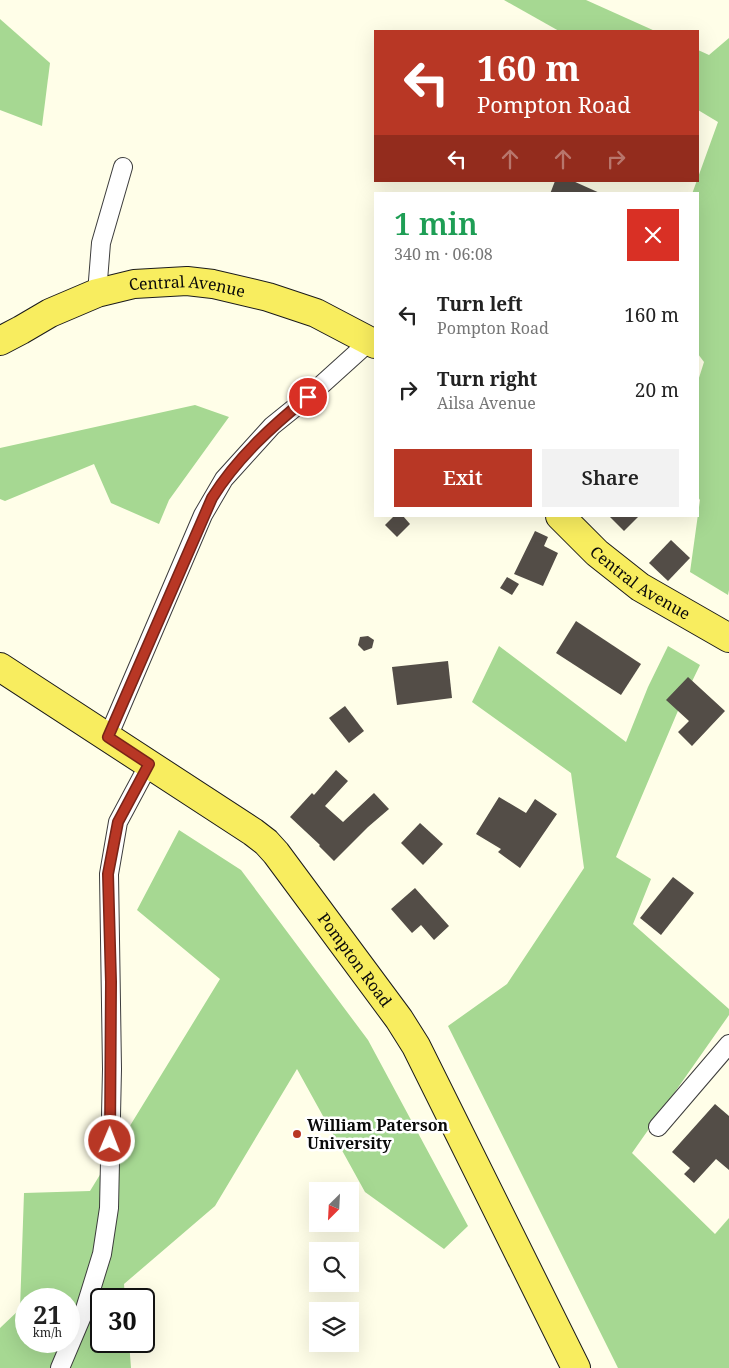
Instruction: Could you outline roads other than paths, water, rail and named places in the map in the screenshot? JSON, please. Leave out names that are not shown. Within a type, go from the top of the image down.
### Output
[{"type":"main road","name":"Central Avenue","points":[[0,340],[22,330],[50,313],[97,293],[134,284],[187,281],[213,284],[268,297],[316,313],[373,342]]},
{"type":"main road","name":"Central Avenue","points":[[561,517],[597,553],[640,587],[729,638]]},
{"type":"main road","name":"Pompton Road","points":[[0,667],[266,842],[295,877],[399,1019],[416,1046],[576,1368]]},
{"type":"street","points":[[97,293],[102,243],[123,166]]},
{"type":"street","points":[[108,737],[203,515],[224,479],[272,426],[373,342]]},
{"type":"street","points":[[60,1368],[85,1309],[102,1254],[109,1208],[112,1069],[108,874],[118,822],[149,764]]},
{"type":"street","points":[[658,1128],[729,1044]]},
{"type":"place","name":"William Paterson University","points":[[297,1134]]}]
